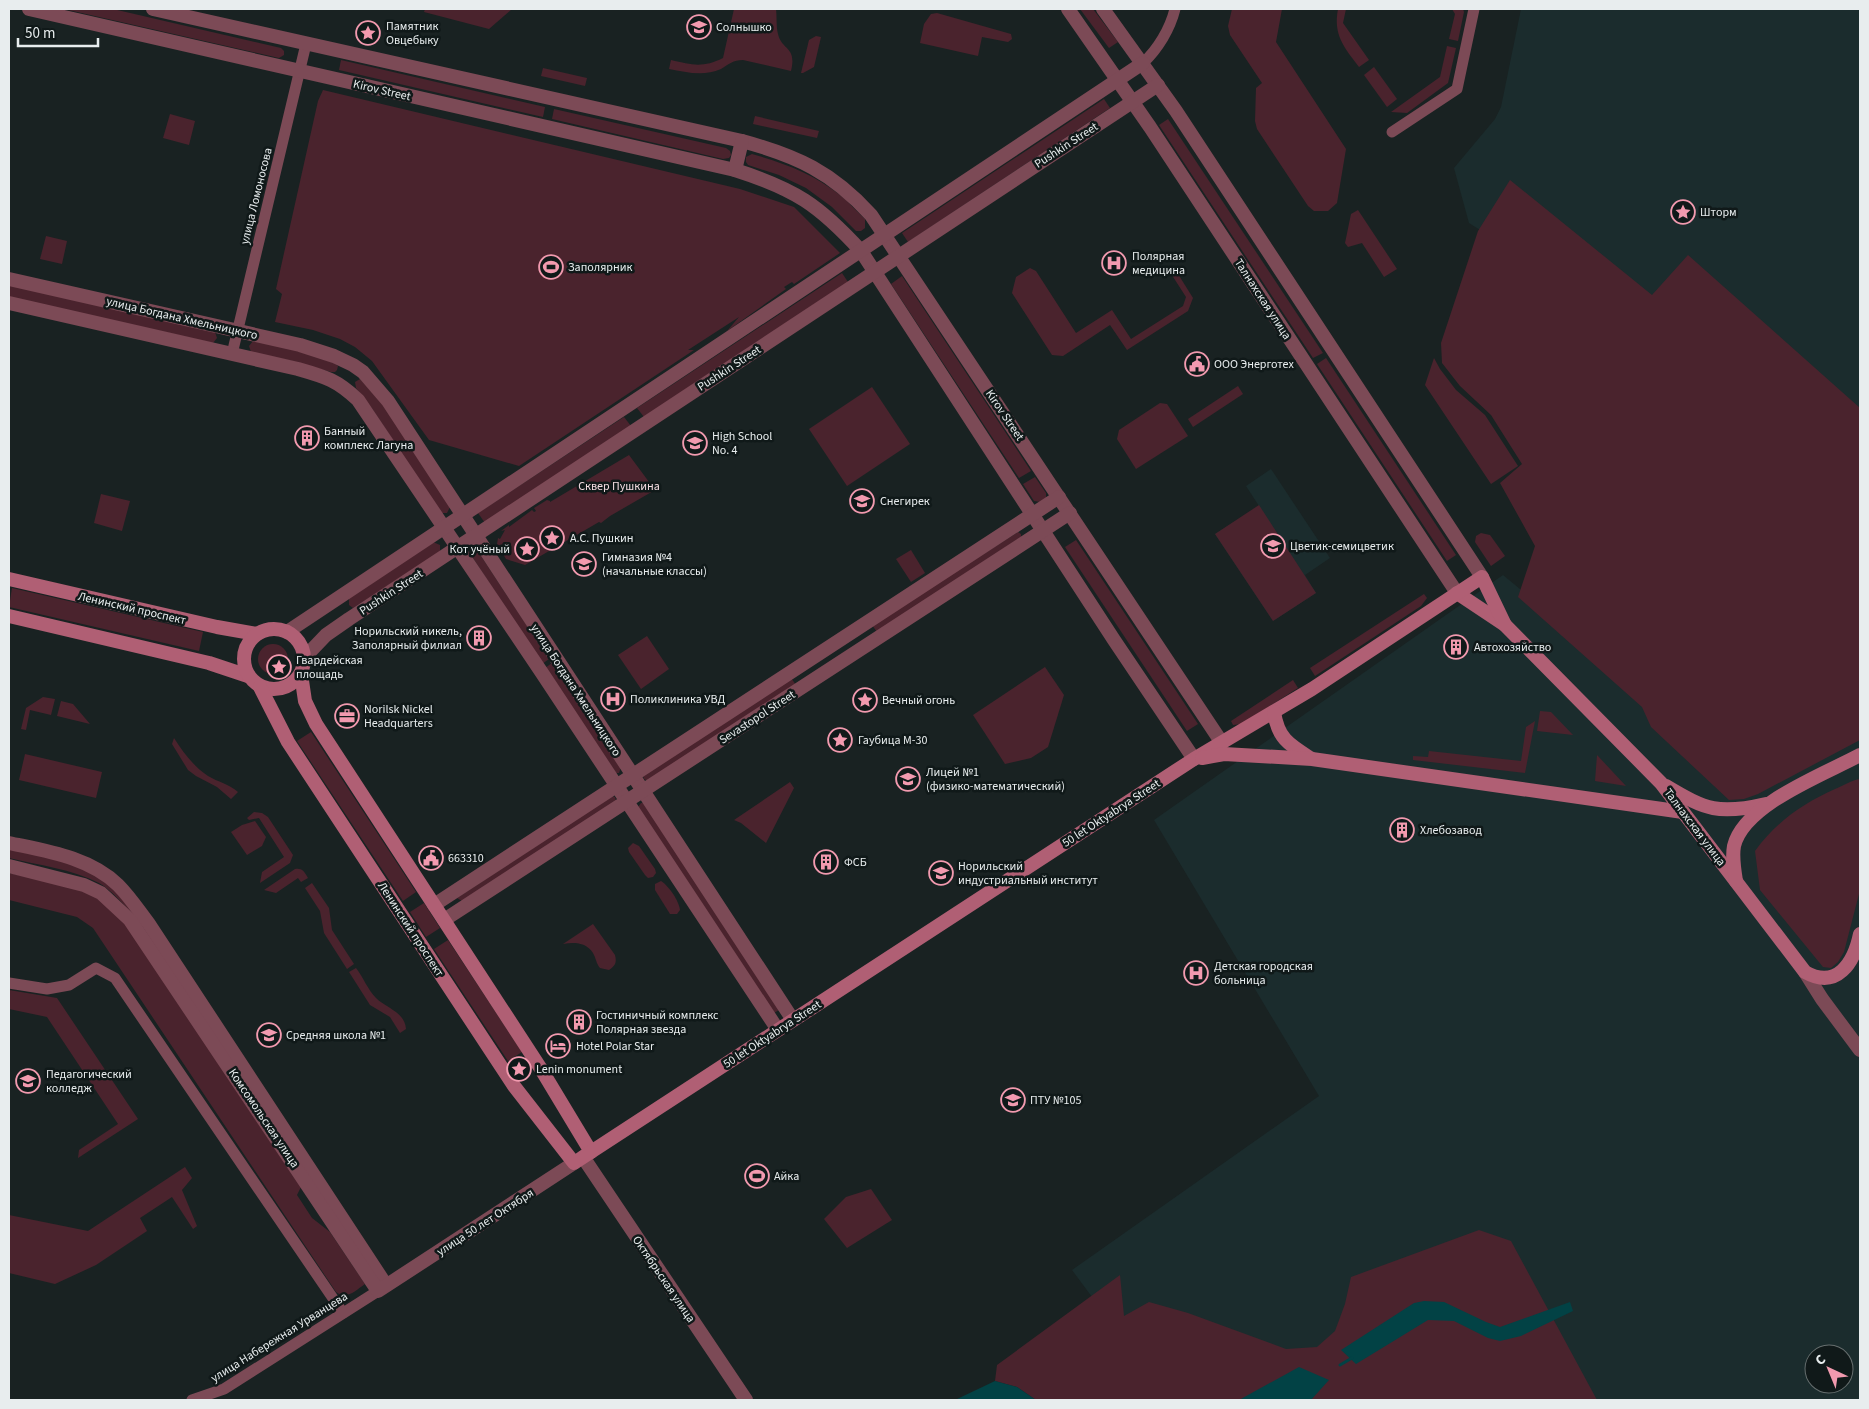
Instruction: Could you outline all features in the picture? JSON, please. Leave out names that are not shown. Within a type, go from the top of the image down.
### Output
[{"type":"main road","name":"50 let Oktyabrya Street","points":[[583,1158],[1194,759],[1274,712],[1482,577]]},
{"type":"main road","name":"Талнахская улица","points":[[1482,577],[1505,626]]},
{"type":"main road","name":"Ленинский проспект","points":[[9,579],[217,627],[257,634]]},
{"type":"main road","name":"Талнахская улица","points":[[1457,593],[1505,626],[1661,783],[1805,972]]},
{"type":"main road","points":[[9,616],[209,663],[248,676]]},
{"type":"main road","points":[[271,629],[287,632],[299,642],[304,658],[300,674],[293,683],[283,689],[272,690],[260,687],[248,676],[243,665],[244,653],[248,642],[257,634],[271,629]]},
{"type":"main road","points":[[300,674],[306,701],[316,724],[541,1069],[583,1158]]},
{"type":"main road","name":"Ленинский проспект","points":[[260,687],[292,750],[514,1086],[583,1158]]},
{"type":"main road","points":[[1274,712],[1276,725],[1282,738],[1312,759]]},
{"type":"main road","points":[[1194,759],[1224,754],[1312,759],[1682,812]]},
{"type":"main road","points":[[1661,783],[1695,803],[1712,809],[1742,810],[1766,804],[1860,755]]},
{"type":"main road","points":[[1736,882],[1733,861],[1734,846],[1739,834],[1748,821],[1766,804]]},
{"type":"main road","points":[[1805,972],[1823,979],[1838,973],[1849,962],[1859,946]]},
{"type":"street","name":"Kirov Street","points":[[30,9],[735,170],[778,185],[799,195],[819,208],[861,251],[1114,640],[1194,759]]},
{"type":"street","name":"Kirov Street","points":[[153,9],[742,141],[792,157],[817,169],[839,184],[871,215],[885,235],[1222,742]]},
{"type":"street","name":"Талнахская улица","points":[[1068,9],[1133,101],[1457,593]]},
{"type":"street","name":"Талнахская улица","points":[[1103,9],[1158,85],[1482,577]]},
{"type":"street","points":[[1143,63],[1153,54],[1172,22],[1175,9]]},
{"type":"street","points":[[1392,132],[1457,89],[1474,9]]},
{"type":"street","name":"улица Ломоносова","points":[[232,354],[306,44]]},
{"type":"street","name":"Pushkin Street","points":[[287,632],[1143,63]]},
{"type":"street","name":"Pushkin Street","points":[[304,658],[326,635],[1158,85]]},
{"type":"street","points":[[735,170],[742,141]]},
{"type":"street","name":"улица Богдана Хмельницкого","points":[[9,279],[300,345],[334,356],[363,372],[388,401],[793,1020]]},
{"type":"street","name":"улица Богдана Хмельницкого","points":[[9,303],[298,369],[340,384],[358,400],[458,547],[778,1030]]},
{"type":"street","points":[[340,384],[353,365]]},
{"type":"street","name":"Sevastopol Street","points":[[434,905],[1059,497]]},
{"type":"street","name":"Sevastopol Street","points":[[444,920],[1070,513]]},
{"type":"street","points":[[866,623],[876,639]]},
{"type":"street","points":[[794,669],[805,685]]},
{"type":"street","name":"Комсомольская улица","points":[[9,843],[78,860],[108,876],[130,898],[149,924],[190,998]]},
{"type":"street","name":"Комсомольская улица","points":[[9,866],[84,885],[101,892],[111,900],[139,931],[190,998],[382,1288]]},
{"type":"street","points":[[9,983],[47,989],[69,985],[96,968],[115,978],[343,1313]]},
{"type":"street","name":"Талнахская улица","points":[[1805,972],[1812,985],[1860,1050]]},
{"type":"street","name":"улица 50 лет Октября","points":[[382,1288],[583,1158]]},
{"type":"street","name":"Октябрьская улица","points":[[583,1158],[746,1400]]},
{"type":"street","name":"улица Набережная Урванцева","points":[[192,1400],[224,1389],[382,1288]]},
{"type":"shaded area","points":[[1521,9],[1860,9],[1860,413],[1637,329],[1469,223],[1454,168],[1495,119],[1501,107]]},
{"type":"shaded area","name":"Цветик-семицветик","points":[[1271,469],[1330,558],[1305,575],[1316,593],[1273,621],[1215,534],[1259,506],[1246,486]]},
{"type":"shaded area","points":[[1503,575],[1743,772],[1860,709],[1860,1400],[1350,1400],[1121,1336],[1072,1270],[1319,1096],[1154,820]]},
{"type":"green space","points":[[64,9],[113,9],[281,48],[284,51],[284,55],[279,58]]},
{"type":"green space","points":[[425,9],[512,9],[489,29],[424,12]]},
{"type":"green space","points":[[734,9],[776,9],[778,34],[792,57],[791,71],[743,60],[708,73],[669,69],[671,60],[697,65],[723,58]]},
{"type":"green space","points":[[1080,9],[1093,9],[1118,42],[1109,48]]},
{"type":"green space","points":[[1232,9],[1282,9],[1276,42],[1346,149],[1337,203],[1328,211],[1314,211],[1308,206],[1257,129],[1255,121],[1256,88],[1262,83],[1230,35],[1228,26]]},
{"type":"green space","points":[[1338,9],[1346,9],[1343,23],[1369,60],[1359,67],[1344,47],[1338,34]]},
{"type":"green space","points":[[1452,9],[1463,9],[1464,12],[1458,41],[1449,39],[1455,14]]},
{"type":"green space","points":[[937,13],[1011,34],[1012,39],[1008,42],[982,37],[978,56],[920,43],[924,24],[931,14]]},
{"type":"green space","points":[[816,36],[821,37],[814,67],[801,73],[809,40]]},
{"type":"green space","points":[[1447,46],[1456,48],[1448,83],[1407,113],[1391,112],[1440,77]]},
{"type":"green space","points":[[341,60],[545,107],[543,117],[339,70]]},
{"type":"green space","points":[[1374,67],[1397,99],[1387,107],[1364,75]]},
{"type":"green space","points":[[543,68],[587,78],[585,86],[541,76]]},
{"type":"green space","name":"Заполярник","points":[[323,90],[740,189],[794,207],[840,253],[794,284],[792,282],[784,287],[786,289],[727,331],[739,317],[688,350],[694,350],[519,466],[429,440],[372,361],[355,347],[340,339],[313,330],[275,322],[282,294],[276,289],[318,101]]},
{"type":"green space","points":[[1104,99],[1110,108],[908,242],[902,233]]},
{"type":"green space","points":[[554,109],[726,148],[730,151],[731,155],[729,158],[723,159],[552,119]]},
{"type":"green space","points":[[170,114],[195,121],[189,145],[163,138]]},
{"type":"green space","points":[[755,116],[819,131],[817,138],[753,124]]},
{"type":"green space","points":[[1168,119],[1323,353],[1313,358],[1159,125]]},
{"type":"green space","points":[[752,154],[776,161],[820,181],[843,198],[865,219],[865,228],[861,231],[856,231],[832,207],[806,188],[779,175],[748,165],[746,157]]},
{"type":"green space","points":[[1510,180],[1652,295],[1688,255],[1860,408],[1860,740],[1758,794],[1744,799],[1729,800],[1651,727],[1642,707],[1518,597],[1535,546],[1500,483],[1522,464],[1491,415],[1460,386],[1442,363],[1441,343],[1478,231]]},
{"type":"green space","points":[[1358,210],[1397,269],[1384,277],[1362,243],[1348,247],[1345,243],[1351,214]]},
{"type":"green space","points":[[46,236],[67,241],[62,264],[40,259]]},
{"type":"green space","points":[[1173,266],[1193,298],[1188,311],[1127,350],[1110,325],[1063,356],[1052,355],[1012,293],[1016,277],[1030,268],[1036,271],[1076,333],[1112,310],[1131,339],[1183,306],[1186,297],[1168,269]]},
{"type":"green space","points":[[842,273],[848,282],[644,417],[637,408]]},
{"type":"green space","points":[[902,276],[1031,471],[1019,478],[891,284]]},
{"type":"green space","points":[[9,284],[215,332],[217,338],[213,343],[9,297]]},
{"type":"green space","points":[[253,341],[295,349],[334,363],[338,366],[337,370],[331,372],[251,352],[249,346]]},
{"type":"green space","points":[[1326,358],[1456,555],[1447,561],[1317,364]]},
{"type":"green space","points":[[1434,358],[1456,390],[1485,415],[1518,466],[1491,484],[1425,385]]},
{"type":"green space","points":[[360,379],[383,404],[450,507],[447,513],[442,513],[439,510],[371,407],[356,388],[355,382]]},
{"type":"green space","points":[[1238,386],[1243,394],[1193,427],[1188,419]]},
{"type":"green space","points":[[872,387],[910,444],[847,486],[809,429]]},
{"type":"green space","points":[[1160,403],[1167,404],[1188,436],[1136,469],[1117,439],[1119,430]]},
{"type":"green space","points":[[624,417],[631,426],[485,523],[478,513]]},
{"type":"green space","name":"Сквер Пушкина","points":[[629,455],[655,490],[601,523],[599,522],[525,565],[506,559],[497,544],[498,538],[500,539],[505,530],[501,531],[532,510],[536,511],[534,508],[547,500],[550,502]]},
{"type":"green space","points":[[1035,477],[1046,493],[1046,498],[1040,502],[1034,501],[1023,484]]},
{"type":"green space","points":[[101,494],[130,501],[122,531],[94,523]]},
{"type":"green space","name":"Цветик-семицветик","points":[[1259,505],[1316,593],[1273,621],[1215,534]]},
{"type":"green space","points":[[1018,532],[1021,534],[1021,537],[877,632],[872,625]]},
{"type":"green space","points":[[1481,533],[1490,535],[1505,556],[1491,566],[1475,542],[1476,536]]},
{"type":"green space","points":[[1076,540],[1198,724],[1187,731],[1065,547]]},
{"type":"green space","points":[[433,542],[440,545],[440,552],[353,608],[349,605],[349,598]]},
{"type":"green space","points":[[911,550],[925,573],[911,582],[896,559]]},
{"type":"green space","points":[[474,551],[479,553],[549,659],[542,664],[471,555]]},
{"type":"green space","points":[[12,588],[203,632],[199,651],[9,607]]},
{"type":"green space","points":[[1424,594],[1427,598],[1421,606],[1315,676],[1310,668]]},
{"type":"green space","points":[[647,636],[669,669],[641,689],[618,655]]},
{"type":"green space","points":[[273,644],[284,648],[288,659],[284,670],[273,674],[262,670],[258,659],[262,648]]},
{"type":"green space","points":[[552,663],[621,767],[619,773],[616,773],[545,668]]},
{"type":"green space","points":[[1045,667],[1064,695],[1048,747],[1031,758],[1005,764],[973,715]]},
{"type":"green space","points":[[791,678],[796,685],[648,781],[644,779],[643,776]]},
{"type":"green space","points":[[1293,680],[1298,688],[1242,724],[1233,725],[1231,721]]},
{"type":"green space","points":[[43,697],[55,699],[51,715],[30,710],[26,730],[21,729],[26,708]]},
{"type":"green space","points":[[61,701],[73,704],[90,724],[57,716]]},
{"type":"green space","points":[[1540,711],[1551,712],[1573,735],[1537,731]]},
{"type":"green space","points":[[1535,721],[1525,773],[1413,760],[1413,756],[1428,757],[1429,751],[1521,761],[1526,727]]},
{"type":"green space","points":[[311,732],[416,892],[403,901],[297,741]]},
{"type":"green space","points":[[174,738],[198,768],[238,792],[231,799],[217,787],[188,770],[172,744]]},
{"type":"green space","points":[[25,754],[102,772],[96,798],[19,780]]},
{"type":"green space","points":[[1597,755],[1626,786],[1595,781]]},
{"type":"green space","points":[[1860,779],[1860,890],[1844,952],[1838,962],[1831,968],[1823,967],[1760,890],[1755,851],[1772,831],[1790,815],[1823,795]]},
{"type":"green space","points":[[790,782],[794,788],[766,843],[741,823],[734,820]]},
{"type":"green space","points":[[612,796],[615,797],[616,801],[462,901],[457,898]]},
{"type":"green space","points":[[641,803],[644,803],[779,1010],[774,1013],[638,807]]},
{"type":"green space","points":[[254,812],[262,813],[268,817],[293,855],[290,863],[260,883],[262,872],[284,857],[259,818],[249,820],[247,818]]},
{"type":"green space","points":[[255,821],[266,837],[262,846],[247,855],[231,832],[242,825]]},
{"type":"green space","points":[[633,843],[639,846],[655,869],[656,873],[653,877],[648,878],[645,875],[629,852],[628,848]]},
{"type":"green space","points":[[9,848],[47,857],[86,870],[108,884],[136,917],[114,894],[99,883],[66,871],[9,858]]},
{"type":"green space","points":[[295,869],[303,870],[308,878],[301,882],[298,878],[276,893],[264,890]]},
{"type":"green space","points":[[9,873],[81,890],[102,901],[127,926],[301,1187],[297,1195],[312,1218],[330,1232],[365,1284],[347,1295],[336,1292],[93,928],[77,917],[9,900]]},
{"type":"green space","points":[[661,881],[678,902],[680,910],[677,914],[670,914],[655,890],[655,884]]},
{"type":"green space","points":[[312,883],[329,908],[332,930],[354,964],[347,969],[324,933],[320,911],[305,888]]},
{"type":"green space","points":[[424,903],[440,928],[426,937],[410,912]]},
{"type":"green space","points":[[593,924],[615,955],[615,964],[609,970],[600,968],[593,953],[587,947],[575,943],[563,944]]},
{"type":"green space","points":[[448,940],[522,1052],[508,1061],[434,949]]},
{"type":"green space","points":[[356,968],[376,998],[399,1014],[405,1023],[406,1029],[400,1033],[390,1017],[370,1005],[349,972]]},
{"type":"green space","points":[[9,990],[57,998],[138,1119],[78,1158],[79,1150],[118,1124],[47,1017],[9,1009]]},
{"type":"green space","points":[[185,1167],[192,1178],[182,1190],[197,1226],[193,1229],[172,1197],[140,1218],[147,1231],[96,1265],[55,1284],[9,1273],[9,1215],[88,1231]]},
{"type":"green space","points":[[871,1189],[892,1220],[847,1248],[824,1219],[846,1197]]},
{"type":"green space","points":[[1479,1230],[1511,1241],[1597,1400],[1036,1400],[1017,1387],[995,1381],[997,1365],[1120,1275],[1124,1316],[1149,1302],[1188,1313],[1286,1349],[1317,1347],[1335,1331],[1345,1304],[1351,1277]]},
{"type":"water","points":[[1424,1301],[1444,1302],[1500,1327],[1570,1302],[1573,1311],[1521,1336],[1500,1341],[1488,1338],[1454,1321],[1428,1320],[1356,1364],[1341,1350],[1414,1303]]},
{"type":"water","points":[[1299,1367],[1329,1380],[1311,1400],[1239,1400]]},
{"type":"water","points":[[995,1381],[1017,1387],[1036,1400],[955,1400]]},
{"type":"waterway","points":[[1340,1365],[1352,1358]]},
{"type":"place","name":"Солнышко","points":[[699,27]]},
{"type":"place","name":"Памятник Овцебыку","points":[[368,33]]},
{"type":"place","name":"Шторм","points":[[1683,212]]},
{"type":"place","name":"Полярная медицина","points":[[1114,263]]},
{"type":"place","name":"Заполярник","points":[[551,267]]},
{"type":"place","name":"ООО Энерготех","points":[[1197,364]]},
{"type":"place","name":"Банный комплекс Лагуна","points":[[307,438]]},
{"type":"place","name":"High School No. 4","points":[[695,443]]},
{"type":"place","name":"Снегирек","points":[[862,501]]},
{"type":"place","name":"А.С. Пушкин","points":[[552,538]]},
{"type":"place","name":"Цветик-семицветик","points":[[1273,546]]},
{"type":"place","name":"Кот учёный","points":[[527,549]]},
{"type":"place","name":"Гимназия №4 (начальные классы)","points":[[584,564]]},
{"type":"place","name":"Норильский никель, Заполярный филиал","points":[[479,638]]},
{"type":"place","name":"Автохозяйство","points":[[1456,647]]},
{"type":"place","name":"Гвардейская площадь","points":[[279,667]]},
{"type":"place","name":"Поликлиника УВД","points":[[613,699]]},
{"type":"place","name":"Вечный огонь","points":[[865,700]]},
{"type":"place","name":"Norilsk Nickel Headquarters","points":[[347,716]]},
{"type":"place","name":"Гаубица М-30","points":[[840,740]]},
{"type":"place","name":"Лицей №1 (физико-математический)","points":[[908,779]]},
{"type":"place","name":"Хлебозавод","points":[[1402,830]]},
{"type":"place","name":"663310","points":[[431,858]]},
{"type":"place","name":"ФСБ","points":[[826,862]]},
{"type":"place","name":"Норильский индустриальный институт","points":[[941,873]]},
{"type":"place","name":"Детская городская больница","points":[[1196,973]]},
{"type":"place","name":"Гостиничный комплекс Полярная звезда","points":[[579,1022]]},
{"type":"place","name":"Средняя школа №1","points":[[269,1035]]},
{"type":"place","name":"Hotel Polar Star","points":[[558,1046]]},
{"type":"place","name":"Lenin monument","points":[[519,1069]]},
{"type":"place","name":"Педагогический колледж","points":[[28,1081]]},
{"type":"place","name":"ПТУ №105","points":[[1013,1100]]},
{"type":"place","name":"Айка","points":[[757,1176]]}]
